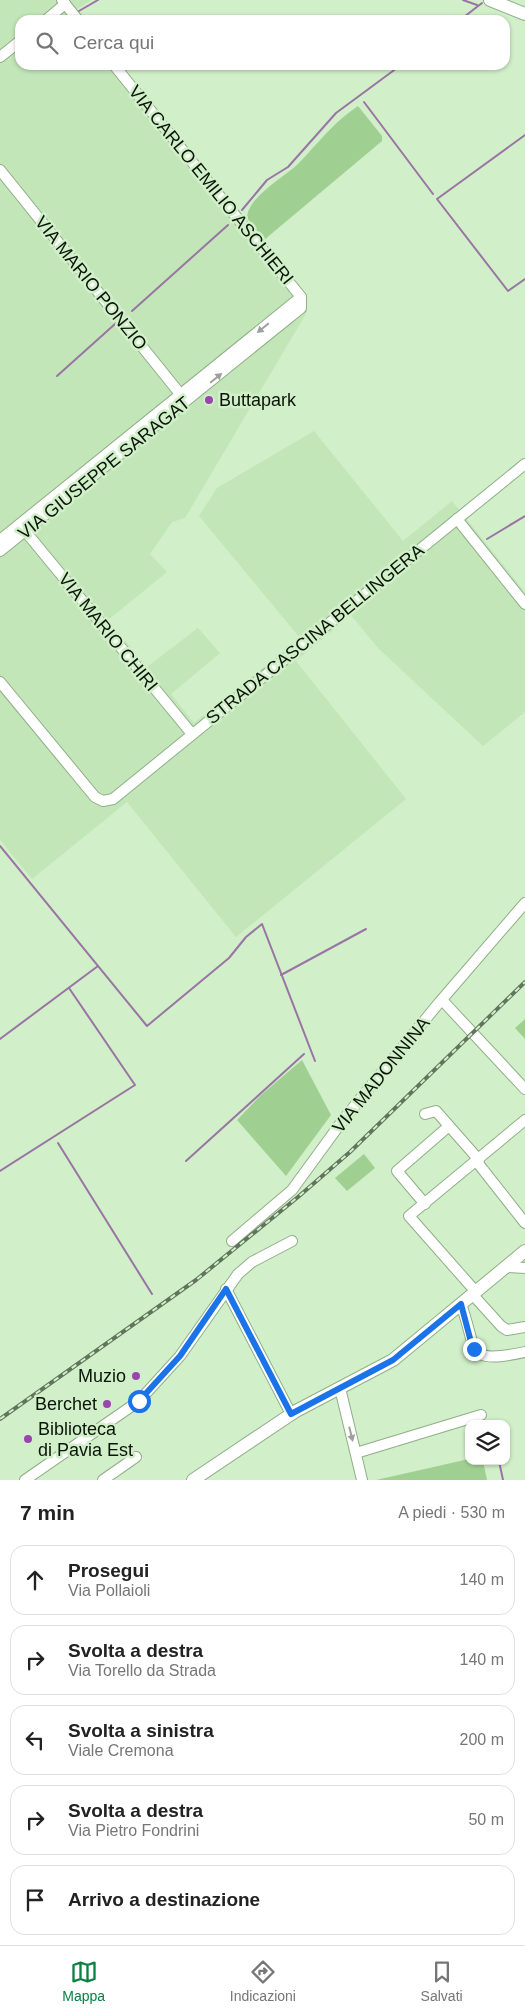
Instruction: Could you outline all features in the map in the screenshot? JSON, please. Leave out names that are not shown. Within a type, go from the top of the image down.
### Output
[{"type":"main road","points":[[490,0],[525,14]]},
{"type":"main road","points":[[192,1480],[291,1414],[393,1360],[525,1251]]},
{"type":"street","points":[[51,15],[64,2],[74,15]]},
{"type":"street","points":[[0,57],[15,45]]},
{"type":"street","name":"VIA CARLO EMILIO ASCHIERI","points":[[118,70],[301,297],[302,308]]},
{"type":"street","name":"VIA MARIO PONZIO","points":[[0,170],[181,395]]},
{"type":"street","name":"VIA GIUSEPPE SARAGAT","points":[[0,551],[22,528],[301,297]]},
{"type":"street","name":"VIA GIUSEPPE SARAGAT","points":[[0,540],[22,528],[302,308]]},
{"type":"street","name":"STRADA CASCINA BELLINGERA","points":[[0,682],[95,797],[104,801],[112,799],[525,464]]},
{"type":"street","points":[[457,519],[525,604]]},
{"type":"street","name":"VIA MARIO CHIRI","points":[[22,528],[192,734]]},
{"type":"street","name":"VIA MADONNINA","points":[[232,1242],[292,1190],[343,1120],[442,1000],[525,904]]},
{"type":"street","points":[[442,1000],[525,1089]]},
{"type":"street","points":[[425,1114],[436,1111],[478,1161],[525,1223]]},
{"type":"street","points":[[525,1120],[478,1161],[409,1216],[502,1326],[507,1330],[525,1327]]},
{"type":"street","points":[[425,1204],[397,1172],[449,1126]]},
{"type":"street","points":[[25,1480],[139,1401],[180,1356],[238,1274],[252,1262],[292,1240]]},
{"type":"street","points":[[507,1267],[525,1268]]},
{"type":"street","points":[[226,1289],[291,1414]]},
{"type":"street","points":[[461,1304],[471,1342],[478,1353],[487,1357],[525,1352]]},
{"type":"street","points":[[340,1388],[362,1480]]},
{"type":"street","points":[[356,1453],[481,1415]]},
{"type":"street","points":[[103,1480],[136,1457]]},
{"type":"shaded area","points":[[0,0],[91,0],[76,10],[80,15],[15,15],[15,70],[124,70],[305,295],[307,312],[185,518],[172,522],[150,554],[167,572],[108,620],[147,667],[198,628],[220,653],[171,694],[194,723],[300,638],[199,516],[217,488],[314,431],[403,541],[452,501],[525,592],[525,712],[483,746],[378,648],[351,615],[296,661],[406,799],[236,937],[127,802],[32,879],[0,840]]},
{"type":"shaded area","points":[[358,106],[382,136],[382,141],[264,240],[247,218],[254,202],[299,163],[334,125]]},
{"type":"shaded area","points":[[525,1019],[525,1039],[515,1028]]},
{"type":"shaded area","points":[[302,1060],[331,1115],[286,1176],[237,1120],[261,1095]]},
{"type":"shaded area","points":[[364,1154],[375,1168],[347,1191],[335,1178]]},
{"type":"shaded area","points":[[465,1460],[465,1465],[484,1465],[487,1480],[376,1480]]},
{"type":"waterway","points":[[79,11],[98,0]]},
{"type":"waterway","points":[[463,0],[477,5]]},
{"type":"waterway","points":[[466,15],[482,3]]},
{"type":"waterway","points":[[242,210],[267,180],[288,167],[336,113],[394,70]]},
{"type":"waterway","points":[[364,102],[433,194]]},
{"type":"waterway","points":[[525,135],[437,199],[508,291],[525,279]]},
{"type":"waterway","points":[[132,311],[228,225]]},
{"type":"waterway","points":[[57,376],[115,324]]},
{"type":"waterway","points":[[487,539],[525,516]]},
{"type":"waterway","points":[[0,846],[147,1026],[229,958],[246,937],[262,924],[315,1061]]},
{"type":"waterway","points":[[281,975],[366,929]]},
{"type":"waterway","points":[[0,1039],[98,966]]},
{"type":"waterway","points":[[0,1171],[135,1085],[69,988]]},
{"type":"waterway","points":[[186,1161],[304,1054]]},
{"type":"waterway","points":[[58,1143],[152,1294]]},
{"type":"waterway","points":[[500,1465],[503,1480]]},
{"type":"railway","points":[[0,1419],[196,1280],[298,1197],[350,1152],[525,982]]},
{"type":"place","name":"Buttapark","points":[[209,400]]},
{"type":"place","name":"Muzio","points":[[136,1376]]},
{"type":"place","name":"Berchet","points":[[107,1404]]},
{"type":"place","name":"Biblioteca di Pavia Est","points":[[28,1439]]},
{"type":"route","points":[[139,1401],[180,1356],[226,1289],[291,1414],[393,1360],[461,1304],[474,1349]]}]
